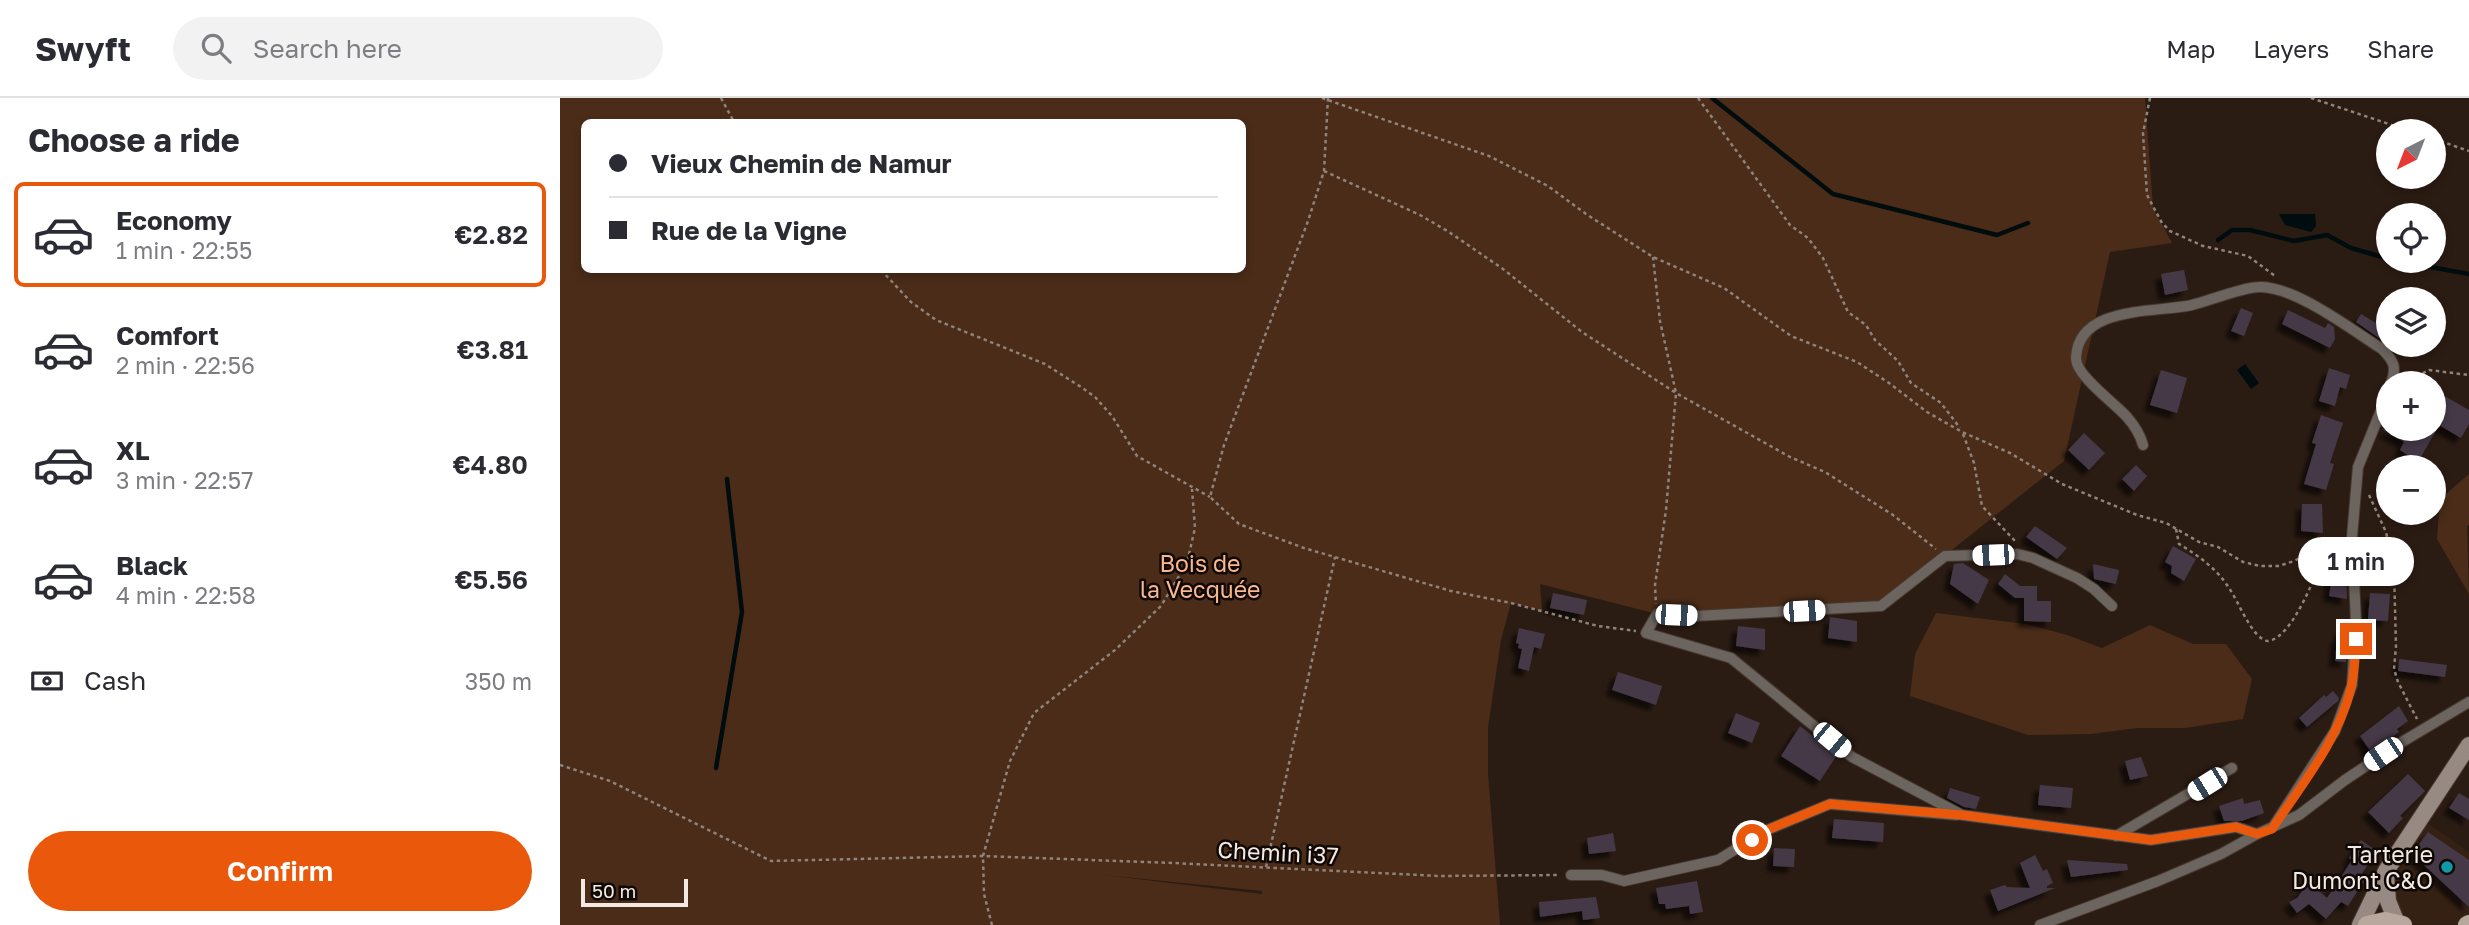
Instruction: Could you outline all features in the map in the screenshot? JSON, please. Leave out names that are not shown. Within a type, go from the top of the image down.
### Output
[{"type":"main road","points":[[2367,925],[2385,921],[2400,924]]},
{"type":"street","points":[[2143,445],[2139,433],[2127,417],[2080,372],[2075,362],[2077,348],[2084,335],[2100,322],[2115,316],[2190,306],[2259,287],[2290,294],[2382,349],[2393,360],[2395,371]]},
{"type":"street","points":[[2272,829],[2335,731],[2352,685],[2356,622],[2352,537],[2358,467],[2376,423]]},
{"type":"street","points":[[1962,815],[1852,757],[1731,658],[1646,633],[1657,614],[1707,615],[1881,606],[1945,556],[2017,554],[2033,558],[2077,578],[2112,606]]},
{"type":"street","points":[[2040,925],[2158,881],[2221,854],[2299,815],[2345,780],[2469,702]]},
{"type":"street","points":[[2360,925],[2386,871],[2469,745]]},
{"type":"street","points":[[2116,835],[2232,768]]},
{"type":"street","points":[[1571,875],[1602,875],[1624,881],[1718,860],[1767,830],[1830,804],[1962,815],[2151,840],[2236,827],[2257,834]]},
{"type":"street","points":[[2386,871],[2388,901],[2400,924]]},
{"type":"path","points":[[721,98],[732,119]]},
{"type":"path","points":[[1322,98],[1489,156],[1548,186],[1653,257],[1724,288],[1791,336],[1857,362],[1927,412],[1962,432],[2010,453],[2062,484],[2137,515],[2157,520],[2176,529],[2199,542],[2218,547],[2243,562],[2260,566],[2279,566],[2328,544],[2299,611],[2280,636],[2268,641],[2256,636],[2229,587],[2213,568],[2179,544],[2176,529]]},
{"type":"path","points":[[1698,98],[1790,225],[1808,238],[1823,258],[1848,312],[1866,325],[1875,340],[1898,361],[1912,383],[1941,403],[1962,432],[1975,463],[1982,506],[2017,543],[2017,554]]},
{"type":"path","points":[[2150,98],[2143,133],[2147,195],[2162,223],[2170,231],[2203,246],[2248,256],[2287,285],[2290,294]]},
{"type":"path","points":[[2311,98],[2376,120]]},
{"type":"path","points":[[1210,497],[1224,445],[1308,221],[1324,171],[1328,100]]},
{"type":"path","points":[[2446,143],[2469,151]]},
{"type":"path","points":[[1324,171],[1420,215],[1449,232],[1503,269],[1582,332],[1676,393],[1790,457],[1825,472],[1893,515],[1945,556]]},
{"type":"path","points":[[1653,257],[1660,321],[1676,393],[1666,510],[1655,585],[1657,614]]},
{"type":"path","points":[[883,273],[911,302],[936,320],[1045,364],[1081,387],[1095,397],[1112,416],[1137,456],[1210,497],[1239,524],[1304,548],[1451,591],[1598,626],[1646,633]]},
{"type":"path","points":[[2446,372],[2469,375]]},
{"type":"path","points":[[992,925],[984,894],[983,856],[1010,761],[1034,713],[1115,650],[1161,606],[1188,563],[1195,528],[1192,489]]},
{"type":"path","points":[[2369,496],[2391,547],[2395,569],[2394,668],[2410,708],[2423,729]]},
{"type":"path","points":[[1266,867],[1335,557]]},
{"type":"path","name":"Chemin i37","points":[[560,765],[610,781],[771,861],[983,856],[1440,876],[1571,875]]},
{"type":"shaded area","points":[[2279,214],[2315,214],[2316,226],[2311,232],[2285,225]]},
{"type":"shaded area","points":[[2245,364],[2259,383],[2251,389],[2237,370]]},
{"type":"shaded area","points":[[2426,822],[2469,852],[2469,924],[2402,925],[2390,882]]},
{"type":"green space","name":"Bois de la Vecquée","points":[[560,98],[2145,98],[2153,208],[2172,243],[2110,252],[2064,461],[1881,606],[1744,619],[1657,614],[1540,584],[1542,611],[1511,603],[1501,640],[1488,727],[1488,773],[1500,925],[560,925]],"holes":[[[1104,875],[1262,891],[1262,894]]]},
{"type":"green space","points":[[2469,474],[2469,594],[2437,539],[2438,525],[2446,525],[2446,494]]},
{"type":"green space","points":[[1936,613],[2026,624],[2102,648],[2150,625],[2193,644],[2226,644],[2252,679],[2243,719],[2185,728],[2028,735],[1910,696],[1915,654]]},
{"type":"building","points":[[2184,270],[2188,290],[2165,295],[2161,274]]},
{"type":"building","points":[[2241,308],[2253,313],[2244,336],[2231,331]]},
{"type":"building","points":[[2288,310],[2325,328],[2328,323],[2334,327],[2335,339],[2330,348],[2282,324]]},
{"type":"building","points":[[2361,314],[2376,323],[2376,336],[2356,322]]},
{"type":"building","points":[[2329,368],[2350,375],[2346,389],[2340,387],[2335,406],[2319,401]]},
{"type":"building","points":[[2161,370],[2187,378],[2177,413],[2150,405]]},
{"type":"building","points":[[2446,397],[2469,410],[2469,424],[2461,438],[2446,429]]},
{"type":"building","points":[[2321,415],[2343,423],[2330,463],[2334,464],[2326,490],[2304,484]]},
{"type":"building","points":[[2084,433],[2105,453],[2089,470],[2068,450]]},
{"type":"building","points":[[2430,441],[2422,455],[2408,455],[2400,450],[2404,442]]},
{"type":"building","points":[[2136,465],[2147,476],[2134,491],[2122,479]]},
{"type":"building","points":[[2302,504],[2322,504],[2323,533],[2301,531]]},
{"type":"building","points":[[2035,526],[2067,548],[2057,559],[2026,537]]},
{"type":"building","points":[[2173,546],[2196,559],[2184,581],[2171,573],[2172,566],[2165,562]]},
{"type":"building","points":[[1963,563],[1989,580],[1978,604],[1950,584],[1954,564]]},
{"type":"building","points":[[2093,564],[2119,570],[2116,584],[2094,579]]},
{"type":"building","points":[[2333,569],[2346,571],[2347,599],[2329,596]]},
{"type":"building","points":[[2005,574],[2020,586],[2037,586],[2037,601],[2051,601],[2051,622],[2024,621],[2024,598],[2015,598],[1998,584]]},
{"type":"building","points":[[1553,593],[1587,600],[1584,615],[1550,608]]},
{"type":"building","points":[[2370,593],[2390,594],[2388,621],[2368,620]]},
{"type":"building","points":[[1830,617],[1857,621],[1857,642],[1828,638]]},
{"type":"building","points":[[1738,626],[1765,629],[1765,650],[1736,646]]},
{"type":"building","points":[[1519,628],[1545,634],[1541,649],[1534,647],[1529,671],[1518,668],[1522,649],[1518,648],[1519,644],[1516,643]]},
{"type":"building","points":[[2340,629],[2348,629],[2346,662],[2335,661]]},
{"type":"building","points":[[2399,659],[2447,665],[2445,677],[2398,671]]},
{"type":"building","points":[[1618,672],[1662,686],[1656,705],[1612,690]]},
{"type":"building","points":[[2333,691],[2339,698],[2338,701],[2307,727],[2299,718],[2324,695],[2326,697]]},
{"type":"building","points":[[2399,706],[2408,721],[2397,729],[2399,732],[2371,752],[2360,736]]},
{"type":"building","points":[[1736,713],[1760,723],[1752,743],[1728,733]]},
{"type":"building","points":[[1800,726],[1837,755],[1820,781],[1781,756]]},
{"type":"building","points":[[2141,757],[2148,776],[2130,780],[2125,761]]},
{"type":"building","points":[[2408,774],[2425,791],[2400,816],[2403,818],[2389,833],[2368,812]]},
{"type":"building","points":[[2040,785],[2073,788],[2071,808],[2038,805]]},
{"type":"building","points":[[1950,788],[1980,797],[1976,809],[1964,807],[1947,798]]},
{"type":"building","points":[[2459,793],[2469,799],[2469,820],[2449,808]]},
{"type":"building","points":[[2243,798],[2244,804],[2260,800],[2264,813],[2242,821],[2224,821],[2219,806]]},
{"type":"building","points":[[1834,819],[1884,823],[1883,842],[1832,838]]},
{"type":"building","name":"Tarterie Dumont C&O","points":[[2428,832],[2469,860],[2469,907],[2412,854]]},
{"type":"building","points":[[1613,833],[1616,851],[1589,854],[1587,838]]},
{"type":"building","points":[[2361,840],[2375,850],[2375,854],[2361,875],[2366,878],[2348,906],[2341,902],[2326,919],[2309,904],[2297,913],[2289,902],[2297,898],[2309,882],[2327,898],[2352,860],[2349,858]]},
{"type":"building","points":[[1774,848],[1795,849],[1794,867],[1773,866]]},
{"type":"building","points":[[2035,855],[2043,871],[2047,869],[2053,883],[2047,888],[2055,888],[1998,911],[1990,890],[2005,885],[2030,888],[2020,863]]},
{"type":"building","points":[[2067,860],[2127,864],[2128,870],[2071,877]]},
{"type":"building","points":[[1697,881],[1703,912],[1690,914],[1689,906],[1666,909],[1665,904],[1659,904],[1656,888]]},
{"type":"building","points":[[1596,897],[1600,918],[1583,920],[1582,911],[1540,917],[1539,902]]},
{"type":"waterway","points":[[1712,98],[1833,194],[1997,235],[2028,223]]},
{"type":"waterway","points":[[2218,240],[2232,230],[2250,230],[2294,241],[2327,235],[2351,248],[2376,255]]},
{"type":"waterway","points":[[2446,270],[2469,274]]},
{"type":"waterway","points":[[716,768],[742,612],[727,479]]},
{"type":"place","name":"Tarterie Dumont C&O","points":[[2447,867]]},
{"type":"route","points":[[1752,840],[1767,830],[1830,804],[1962,815],[2151,840],[2236,827],[2257,834],[2272,829],[2335,731],[2352,685],[2356,639]]}]
